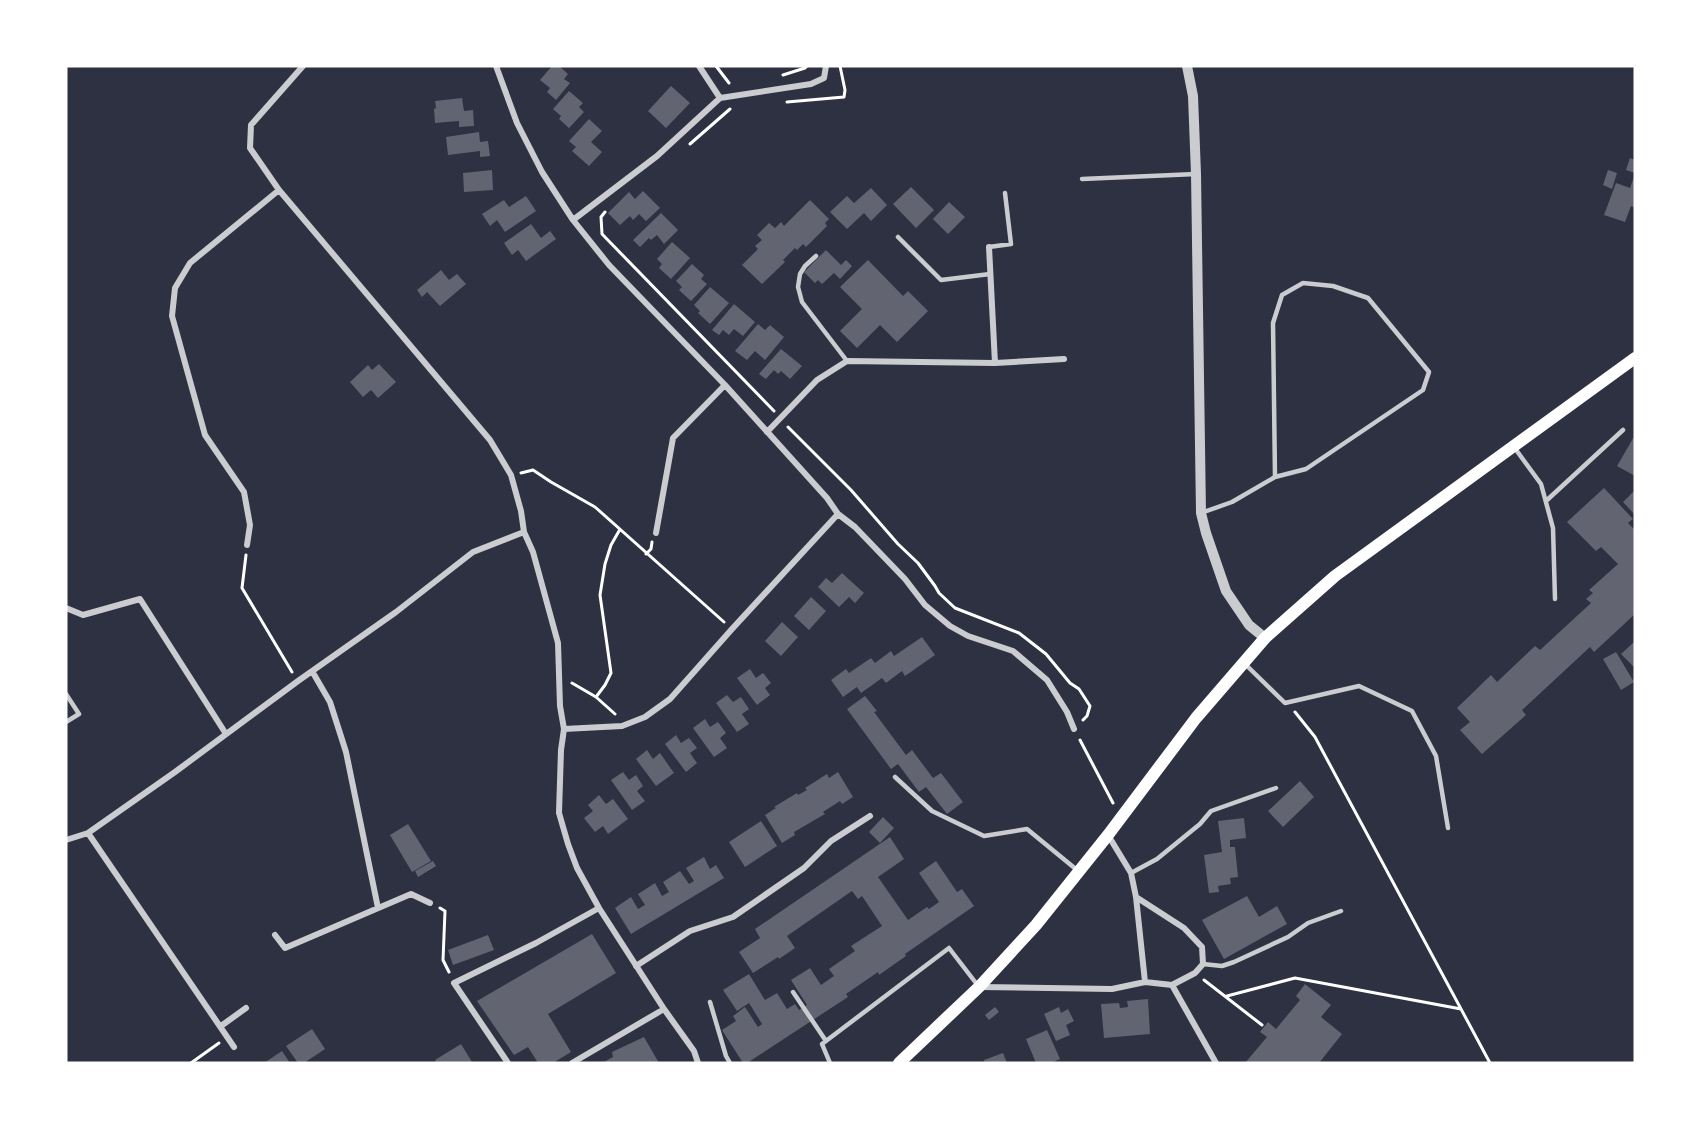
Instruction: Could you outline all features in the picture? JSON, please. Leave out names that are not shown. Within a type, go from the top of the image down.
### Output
[{"type":"main road","points":[[899,1063],[979,987],[1036,925],[1108,835],[1196,718],[1265,638],[1335,576],[1635,358]]},
{"type":"street","points":[[303,66],[251,125],[250,148],[279,190],[490,440],[511,475],[524,532],[558,643],[560,706],[564,729],[559,813],[568,844],[577,868],[599,908],[694,1052],[698,1063]]},
{"type":"street","points":[[496,66],[517,123],[542,172],[573,219],[609,265],[724,385],[827,498],[838,514],[855,527],[905,579],[925,605],[950,626],[968,636],[1013,651],[1047,680],[1067,712],[1074,729]]},
{"type":"street","points":[[699,66],[720,98]]},
{"type":"street","points":[[573,219],[657,156],[720,98],[811,84],[824,78],[826,66]]},
{"type":"street","points":[[1187,66],[1193,96],[1196,174],[1201,513],[1226,591],[1249,625],[1265,638]]},
{"type":"street","points":[[247,545],[250,525],[244,492],[205,435],[172,316],[175,288],[190,263],[279,190]]},
{"type":"street","points":[[989,247],[996,363]]},
{"type":"street","points":[[767,432],[817,380],[847,361],[996,363],[1064,359]]},
{"type":"street","points":[[656,533],[674,438],[724,385]]},
{"type":"street","points":[[564,729],[622,726],[645,717],[670,699],[838,514]]},
{"type":"street","points":[[66,840],[88,833],[176,772],[298,681],[396,612],[473,552],[524,532]]},
{"type":"street","points":[[66,608],[83,615],[140,599],[226,734]]},
{"type":"street","points":[[312,671],[330,702],[346,752],[378,908]]},
{"type":"street","points":[[636,966],[690,931],[733,917],[804,868],[831,841],[870,816]]},
{"type":"street","points":[[88,833],[234,1047]]},
{"type":"street","points":[[1108,835],[1131,873],[1136,897],[1145,982]]},
{"type":"street","points":[[274,935],[285,948],[411,894],[430,903]]},
{"type":"street","points":[[979,987],[1112,989],[1145,982],[1172,985],[1195,973],[1203,964],[1202,946],[1184,928],[1136,897]]},
{"type":"street","points":[[508,1063],[454,983],[599,908]]},
{"type":"street","points":[[1172,985],[1215,1061]]},
{"type":"street","points":[[221,1026],[246,1008]]},
{"type":"street","points":[[572,1063],[664,1009]]},
{"type":"lane","points":[[1082,179],[1196,174]]},
{"type":"lane","points":[[989,247],[1011,244],[1005,193]]},
{"type":"lane","points":[[898,237],[941,280],[990,274]]},
{"type":"lane","points":[[816,256],[800,274],[798,287],[802,302],[847,361]]},
{"type":"lane","points":[[1201,513],[1232,502],[1275,477],[1306,469],[1423,390],[1429,372],[1368,298],[1333,286],[1303,283],[1282,295],[1273,323],[1275,477]]},
{"type":"lane","points":[[1546,501],[1623,430]]},
{"type":"lane","points":[[1514,446],[1542,484],[1553,528],[1555,599]]},
{"type":"lane","points":[[1243,662],[1285,703],[1359,686],[1412,711],[1436,756],[1448,828]]},
{"type":"lane","points":[[66,694],[79,714],[66,722]]},
{"type":"lane","points":[[895,777],[932,811],[984,836],[1027,829],[1079,872]]},
{"type":"lane","points":[[1131,873],[1157,859],[1200,824],[1211,811],[1276,788]]},
{"type":"lane","points":[[1203,964],[1222,966],[1234,962],[1288,937],[1308,923],[1341,911]]},
{"type":"lane","points":[[830,1063],[822,1044],[949,948],[979,987]]},
{"type":"lane","points":[[793,992],[826,1041]]},
{"type":"lane","points":[[710,1002],[730,1063]]},
{"type":"lane","points":[[1207,1063],[1215,1061]]},
{"type":"path","points":[[716,66],[729,83],[739,82]]},
{"type":"path","points":[[781,75],[807,66]]},
{"type":"path","points":[[511,475],[533,470],[594,507],[732,629]]},
{"type":"path","points":[[596,697],[611,673],[600,595],[605,564],[611,545],[620,530]]},
{"type":"path","points":[[247,545],[242,588],[298,681]]},
{"type":"path","points":[[558,676],[596,697],[616,714],[622,726]]},
{"type":"path","points":[[1288,703],[1316,737],[1490,1063]]},
{"type":"path","points":[[1074,729],[1120,818]]},
{"type":"path","points":[[430,903],[445,911],[443,960],[454,983]]},
{"type":"path","points":[[1195,973],[1262,1025]]},
{"type":"path","points":[[1227,996],[1295,978],[1461,1009]]},
{"type":"path","points":[[191,1063],[228,1037]]},
{"type":"building","points":[[552,66],[559,66],[568,74],[564,79],[570,83],[556,100],[547,92],[550,88],[540,80]]},
{"type":"building","points":[[671,86],[690,103],[666,128],[648,111]]},
{"type":"building","points":[[569,91],[583,103],[579,107],[584,112],[569,128],[559,119],[561,116],[553,109]]},
{"type":"building","points":[[462,98],[464,111],[473,110],[474,126],[459,127],[459,121],[435,123],[435,101]]},
{"type":"building","points":[[589,119],[602,131],[591,142],[602,152],[589,166],[572,151],[576,147],[569,141]]},
{"type":"building","points":[[479,132],[480,142],[488,141],[490,156],[480,157],[480,151],[448,155],[446,137]]},
{"type":"building","points":[[1630,158],[1635,160],[1635,173],[1626,170]]},
{"type":"building","points":[[492,170],[493,190],[464,192],[463,173]]},
{"type":"building","points":[[1608,170],[1617,173],[1612,189],[1603,185]]},
{"type":"building","points":[[1635,174],[1635,208],[1631,206],[1625,222],[1604,215],[1616,183],[1630,188]]},
{"type":"building","points":[[911,187],[934,210],[916,228],[893,204]]},
{"type":"building","points":[[871,188],[887,205],[871,221],[864,213],[847,229],[830,212],[847,196],[854,203]]},
{"type":"building","points":[[643,191],[660,208],[646,221],[639,214],[633,220],[630,216],[620,225],[608,213],[629,192],[635,199]]},
{"type":"building","points":[[526,196],[536,211],[505,232],[497,220],[490,226],[482,214],[504,200],[509,207]]},
{"type":"building","points":[[810,200],[829,219],[825,223],[827,226],[806,247],[803,244],[797,250],[795,248],[783,260],[785,262],[762,284],[742,265],[758,249],[755,246],[762,240],[757,235],[769,223],[775,228],[781,222],[784,226]]},
{"type":"building","points":[[949,202],[965,217],[948,234],[933,219]]},
{"type":"building","points":[[661,213],[678,230],[664,244],[657,235],[651,240],[649,238],[640,247],[633,240]]},
{"type":"building","points":[[531,224],[541,238],[550,231],[556,239],[526,261],[518,250],[512,255],[504,243]]},
{"type":"building","points":[[672,242],[690,258],[671,279],[659,268],[662,264],[657,259]]},
{"type":"building","points":[[826,250],[841,265],[846,260],[852,266],[840,279],[834,273],[822,284],[818,280],[815,283],[804,272]]},
{"type":"building","points":[[868,260],[903,296],[908,291],[928,311],[897,342],[880,325],[857,348],[840,331],[862,309],[840,287]]},
{"type":"building","points":[[692,264],[704,275],[701,279],[707,284],[691,301],[679,290],[682,287],[676,281]]},
{"type":"building","points":[[441,270],[449,280],[457,274],[466,284],[440,306],[427,292],[422,297],[417,290]]},
{"type":"building","points":[[710,287],[729,303],[710,324],[698,313],[700,311],[694,305]]},
{"type":"building","points":[[734,304],[755,322],[743,336],[734,329],[729,335],[723,330],[719,335],[712,330]]},
{"type":"building","points":[[758,324],[765,330],[770,325],[784,337],[765,360],[755,351],[747,360],[735,351]]},
{"type":"building","points":[[781,349],[802,366],[790,379],[781,371],[778,374],[774,370],[766,379],[759,374]]},
{"type":"building","points":[[379,364],[396,382],[378,398],[371,390],[363,397],[350,382],[368,365],[372,370]]},
{"type":"building","points":[[1635,435],[1635,476],[1617,466]]},
{"type":"building","points":[[1604,488],[1633,519],[1628,523],[1635,530],[1635,614],[1594,652],[1590,647],[1522,710],[1526,715],[1482,754],[1460,730],[1470,722],[1457,708],[1491,675],[1497,682],[1535,646],[1540,650],[1591,603],[1586,599],[1593,593],[1589,590],[1618,564],[1601,547],[1596,551],[1567,522]]},
{"type":"building","points":[[1635,490],[1635,515],[1623,502]]},
{"type":"building","points":[[842,573],[864,593],[855,603],[849,597],[839,607],[818,587],[826,578],[832,583]]},
{"type":"building","points":[[811,597],[826,611],[809,630],[794,616]]},
{"type":"building","points":[[782,622],[798,637],[781,656],[765,641]]},
{"type":"building","points":[[922,637],[935,655],[905,676],[902,671],[886,683],[882,678],[861,693],[857,687],[843,697],[831,680],[846,669],[849,673],[871,658],[875,663],[891,651],[894,656]]},
{"type":"building","points":[[1635,641],[1635,668],[1621,654]]},
{"type":"building","points":[[1616,652],[1634,682],[1621,690],[1603,659]]},
{"type":"building","points":[[750,669],[756,678],[763,673],[771,683],[765,688],[770,695],[757,705],[737,678]]},
{"type":"building","points":[[727,695],[733,702],[741,697],[749,709],[742,714],[749,724],[737,732],[716,703]]},
{"type":"building","points":[[865,696],[906,755],[912,750],[933,778],[941,773],[963,802],[947,814],[926,787],[919,792],[898,764],[891,769],[847,709]]},
{"type":"building","points":[[705,719],[710,727],[718,722],[726,733],[720,738],[727,748],[714,757],[693,728]]},
{"type":"building","points":[[676,735],[681,743],[689,738],[697,748],[690,753],[697,763],[686,772],[665,744]]},
{"type":"building","points":[[647,750],[653,759],[660,753],[674,773],[656,786],[636,759]]},
{"type":"building","points":[[623,772],[629,780],[636,775],[643,786],[637,791],[645,801],[632,810],[611,780]]},
{"type":"building","points":[[838,772],[853,797],[842,804],[840,801],[823,812],[825,814],[794,832],[795,835],[782,843],[765,815],[797,793],[798,795],[807,790],[805,788],[827,774],[829,778]]},
{"type":"building","points":[[1300,781],[1314,797],[1283,827],[1268,811]]},
{"type":"building","points":[[599,795],[606,804],[613,799],[628,819],[608,834],[603,826],[595,832],[584,818],[593,811],[588,805]]},
{"type":"building","points":[[883,817],[894,828],[880,843],[869,832]]},
{"type":"building","points":[[1244,818],[1246,838],[1230,840],[1230,847],[1235,847],[1238,877],[1230,878],[1231,884],[1218,886],[1219,892],[1209,893],[1204,855],[1222,852],[1218,821]]},
{"type":"building","points":[[761,821],[777,846],[745,867],[729,842]]},
{"type":"building","points":[[408,824],[431,861],[412,872],[390,835]]},
{"type":"building","points":[[890,837],[904,859],[878,877],[908,920],[939,902],[919,873],[936,861],[957,892],[962,889],[974,906],[879,975],[878,972],[846,994],[848,997],[747,1063],[743,1063],[722,1030],[736,1021],[733,1016],[745,1007],[758,1027],[762,1024],[749,1003],[737,1011],[723,990],[749,974],[765,1000],[777,993],[787,1009],[795,1004],[799,1010],[807,1005],[791,980],[810,968],[821,985],[834,976],[829,969],[855,951],[851,946],[882,926],[862,896],[858,899],[852,891],[787,936],[795,948],[779,959],[778,957],[753,973],[739,952],[760,938],[755,929]]},
{"type":"building","points":[[704,857],[710,869],[716,865],[724,878],[631,934],[615,908],[631,897],[638,909],[645,905],[638,894],[655,883],[662,896],[669,892],[663,882],[680,871],[689,884],[694,881],[686,868]]},
{"type":"building","points":[[433,861],[436,866],[418,877],[415,871]]},
{"type":"building","points":[[1247,896],[1259,917],[1277,906],[1287,924],[1224,959],[1202,920]]},
{"type":"building","points":[[592,934],[616,973],[548,1014],[571,1052],[553,1063],[538,1063],[528,1047],[514,1055],[477,1001]]},
{"type":"building","points":[[488,935],[494,950],[453,965],[448,950]]},
{"type":"building","points":[[1305,984],[1331,1005],[1321,1017],[1342,1034],[1319,1063],[1245,1063],[1267,1037],[1260,1032],[1268,1022],[1276,1029],[1300,1000],[1296,996]]},
{"type":"building","points":[[1148,999],[1150,1034],[1104,1038],[1101,1004],[1119,1003],[1120,1008],[1128,1007],[1127,1001]]},
{"type":"building","points":[[995,1007],[999,1012],[989,1020],[985,1015]]},
{"type":"building","points":[[1059,1007],[1061,1013],[1068,1009],[1074,1021],[1066,1025],[1070,1035],[1056,1041],[1044,1014]]},
{"type":"building","points":[[312,1029],[325,1049],[304,1063],[298,1063],[286,1046]]},
{"type":"building","points":[[1047,1030],[1060,1059],[1051,1063],[1036,1063],[1026,1039]]},
{"type":"building","points":[[644,1037],[659,1063],[602,1063],[613,1057],[612,1052]]},
{"type":"building","points":[[461,1044],[472,1062],[437,1063],[435,1060]]},
{"type":"building","points":[[282,1051],[290,1063],[264,1063]]},
{"type":"building","points":[[1003,1053],[1007,1063],[985,1063],[984,1060]]}]
